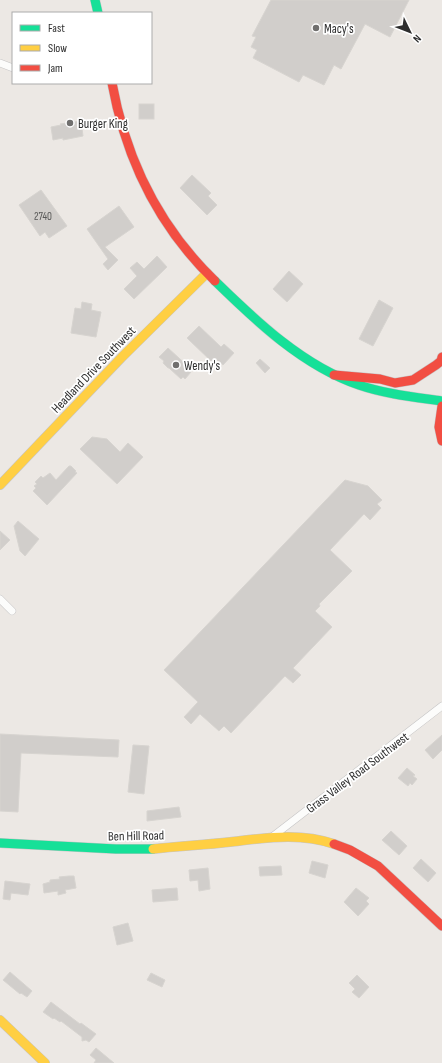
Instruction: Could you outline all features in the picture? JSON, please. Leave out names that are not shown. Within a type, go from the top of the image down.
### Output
[{"type":"main road","points":[[95,0],[98,12]]},
{"type":"main road","points":[[112,84],[123,130],[143,182],[172,230],[207,273],[273,334],[297,353],[334,375],[358,385],[396,395],[442,401]]},
{"type":"main road","name":"Headland Drive Southwest","points":[[0,485],[122,357],[207,273]]},
{"type":"main road","points":[[334,375],[380,379],[395,383],[413,380],[436,365],[442,358]]},
{"type":"main road","points":[[442,406],[439,427],[442,441]]},
{"type":"main road","name":"Ben Hill Road","points":[[0,843],[116,849],[148,849],[272,837],[299,837],[325,841],[350,850],[378,866],[442,926]]},
{"type":"main road","points":[[0,1020],[45,1063]]},
{"type":"street","points":[[0,63],[12,68]]},
{"type":"street","points":[[0,599],[12,611]]},
{"type":"street","name":"Grass Valley Road Southwest","points":[[272,837],[442,706]]},
{"type":"building","points":[[271,0],[409,0],[390,37],[365,24],[341,69],[334,65],[324,85],[303,75],[299,82],[253,58],[257,50],[251,47],[256,37],[252,36]]},
{"type":"building","points":[[139,104],[154,104],[154,119],[139,119]]},
{"type":"building","points":[[81,121],[83,136],[63,140],[63,138],[53,140],[51,127]]},
{"type":"building","points":[[192,175],[211,193],[208,196],[217,205],[207,215],[180,188]]},
{"type":"building","points":[[41,190],[67,226],[49,238],[45,232],[40,236],[19,205]]},
{"type":"building","points":[[119,206],[134,227],[105,247],[118,260],[108,270],[103,264],[108,259],[87,229]]},
{"type":"building","points":[[157,256],[167,267],[134,299],[124,289],[137,276],[130,268],[137,262],[144,269]]},
{"type":"building","points":[[289,271],[303,284],[287,302],[273,289]]},
{"type":"building","points":[[379,300],[393,308],[373,346],[359,339]]},
{"type":"building","points":[[82,302],[92,304],[91,310],[101,312],[96,337],[71,333],[75,308],[81,309]]},
{"type":"building","points":[[199,326],[221,347],[224,344],[234,353],[223,365],[214,358],[211,361],[187,338]]},
{"type":"building","name":"Wendy's","points":[[168,348],[191,369],[189,370],[191,372],[185,379],[183,377],[181,379],[168,368],[163,363],[164,361],[159,357]]},
{"type":"building","points":[[260,359],[270,368],[265,373],[256,363]]},
{"type":"building","points":[[92,437],[107,439],[120,452],[128,443],[143,457],[117,484],[80,449]]},
{"type":"building","points":[[69,466],[71,466],[77,473],[47,505],[33,491],[36,488],[34,486],[37,484],[35,482],[41,476],[43,478],[50,473],[56,480]]},
{"type":"building","points":[[345,480],[368,486],[382,500],[377,504],[381,508],[370,520],[364,514],[330,550],[352,571],[319,604],[320,606],[315,611],[332,627],[293,668],[301,675],[293,683],[285,676],[231,733],[224,726],[219,731],[200,714],[191,724],[184,717],[198,702],[164,670]]},
{"type":"building","points":[[18,521],[39,539],[25,556],[20,551],[14,526]]},
{"type":"building","points":[[0,531],[10,540],[0,550]]},
{"type":"building","points":[[0,734],[119,740],[118,757],[21,753],[18,812],[0,811]]},
{"type":"building","points":[[442,735],[442,750],[433,759],[425,750]]},
{"type":"building","points":[[133,745],[149,746],[144,794],[128,792]]},
{"type":"building","points":[[407,768],[415,775],[413,776],[417,779],[412,785],[410,783],[408,786],[398,778]]},
{"type":"building","points":[[179,807],[181,817],[147,821],[147,811]]},
{"type":"building","points":[[391,831],[407,846],[399,855],[382,840]]},
{"type":"building","points":[[421,859],[436,873],[428,882],[413,868]]},
{"type":"building","points":[[312,861],[328,865],[325,878],[309,873]]},
{"type":"building","points":[[281,866],[282,875],[260,876],[259,867]]},
{"type":"building","points":[[208,868],[210,889],[199,891],[198,880],[190,881],[189,870]]},
{"type":"building","points":[[74,876],[76,888],[65,890],[66,893],[58,895],[58,891],[44,893],[43,884],[50,882],[50,880],[60,879],[59,877]]},
{"type":"building","points":[[5,881],[30,884],[28,895],[11,893],[10,900],[3,899]]},
{"type":"building","points":[[177,888],[178,900],[153,902],[152,890]]},
{"type":"building","points":[[356,888],[369,898],[366,901],[369,904],[358,916],[344,902]]},
{"type":"building","points":[[128,923],[133,941],[117,945],[113,927]]},
{"type":"building","points":[[10,972],[32,991],[27,997],[21,993],[20,994],[3,980]]},
{"type":"building","points":[[151,973],[165,980],[162,987],[147,980]]},
{"type":"building","points":[[357,975],[369,987],[359,998],[352,992],[355,989],[349,983]]},
{"type":"building","points":[[51,1002],[96,1034],[89,1042],[86,1040],[82,1041],[82,1037],[61,1021],[60,1022],[54,1018],[53,1019],[43,1012]]},
{"type":"building","points":[[96,1048],[114,1063],[94,1063],[96,1060],[90,1055]]},
{"type":"traffic: fast","points":[[95,0],[98,12]]},
{"type":"traffic: fast","points":[[215,281],[281,341],[338,377],[379,391],[442,401]]},
{"type":"traffic: fast","points":[[0,843],[116,849],[153,849]]},
{"type":"traffic: slow","points":[[0,485],[122,357],[207,273]]},
{"type":"traffic: slow","points":[[153,849],[282,837],[308,838],[334,844]]},
{"type":"traffic: slow","points":[[0,1020],[45,1063]]},
{"type":"traffic: jam","points":[[112,84],[126,139],[147,190],[177,238],[215,281]]},
{"type":"traffic: jam","points":[[334,375],[380,379],[395,383],[413,380],[436,365],[441,361],[442,357]]},
{"type":"traffic: jam","points":[[442,406],[439,427],[442,441]]},
{"type":"traffic: jam","points":[[334,844],[350,850],[378,866],[442,926]]},
{"type":"place","name":"Macy's","points":[[316,28]]},
{"type":"place","name":"Burger King","points":[[70,123]]},
{"type":"place","name":"Wendy's","points":[[176,365]]}]
